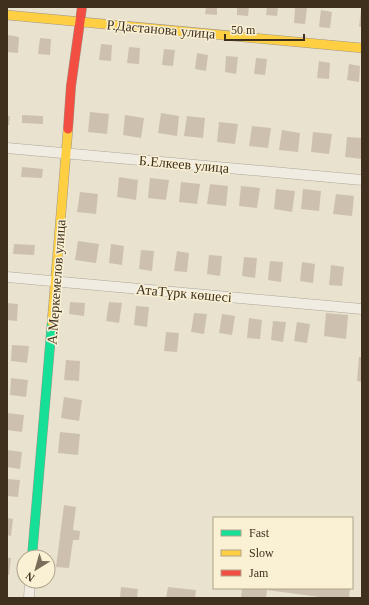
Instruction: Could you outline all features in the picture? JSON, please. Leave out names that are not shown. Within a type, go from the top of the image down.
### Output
[{"type":"street","name":"А.Меркемелов улица","points":[[33,549],[50,368],[54,282],[67,152],[71,86],[82,7]]},
{"type":"street","name":"Р.Дастанова улица","points":[[7,15],[362,48]]},
{"type":"street","name":"Б.Елкеев улица","points":[[7,148],[67,152],[182,165],[362,180]]},
{"type":"street","name":"АтаТүрк көшесі","points":[[7,277],[362,309]]},
{"type":"building","points":[[206,7],[217,7],[217,15],[205,14]]},
{"type":"building","points":[[237,7],[249,7],[248,16],[237,15]]},
{"type":"building","points":[[267,7],[278,7],[277,16],[266,15]]},
{"type":"building","points":[[295,7],[307,8],[305,24],[294,23]]},
{"type":"building","points":[[321,10],[332,12],[330,28],[319,27]]},
{"type":"building","points":[[361,11],[362,27],[359,27]]},
{"type":"building","points":[[8,35],[19,37],[18,53],[7,52]]},
{"type":"building","points":[[40,38],[51,39],[50,55],[38,54]]},
{"type":"building","points":[[101,44],[112,45],[111,61],[99,60]]},
{"type":"building","points":[[129,47],[140,48],[139,64],[127,63]]},
{"type":"building","points":[[164,49],[175,50],[173,66],[162,65]]},
{"type":"building","points":[[197,53],[208,55],[206,71],[195,69]]},
{"type":"building","points":[[226,56],[238,57],[236,74],[225,72]]},
{"type":"building","points":[[256,58],[267,59],[265,75],[254,74]]},
{"type":"building","points":[[319,61],[330,63],[329,79],[317,78]]},
{"type":"building","points":[[349,64],[360,66],[359,82],[347,80]]},
{"type":"building","points":[[90,112],[109,114],[107,134],[88,132]]},
{"type":"building","points":[[161,113],[179,116],[177,136],[158,133]]},
{"type":"building","points":[[22,115],[43,116],[43,124],[22,123]]},
{"type":"building","points":[[125,115],[144,118],[141,138],[123,135]]},
{"type":"building","points":[[7,116],[10,116],[9,125],[7,125]]},
{"type":"building","points":[[187,116],[205,118],[203,138],[184,136]]},
{"type":"building","points":[[219,122],[238,124],[235,144],[217,142]]},
{"type":"building","points":[[252,126],[271,128],[268,148],[249,146]]},
{"type":"building","points":[[282,130],[300,133],[298,152],[279,150]]},
{"type":"building","points":[[313,132],[332,134],[329,154],[311,152]]},
{"type":"building","points":[[347,137],[362,138],[362,159],[345,157]]},
{"type":"building","points":[[22,167],[43,169],[42,178],[21,177]]},
{"type":"building","points":[[119,177],[138,180],[136,200],[117,197]]},
{"type":"building","points":[[150,178],[169,180],[166,200],[148,198]]},
{"type":"building","points":[[181,182],[200,184],[197,204],[179,202]]},
{"type":"building","points":[[210,184],[228,186],[226,206],[207,204]]},
{"type":"building","points":[[241,186],[260,188],[257,208],[239,206]]},
{"type":"building","points":[[276,189],[295,191],[292,212],[274,209]]},
{"type":"building","points":[[303,189],[321,191],[319,211],[301,209]]},
{"type":"building","points":[[80,192],[98,194],[96,214],[77,212]]},
{"type":"building","points":[[336,194],[354,196],[352,216],[333,214]]},
{"type":"building","points":[[78,241],[99,244],[96,263],[75,260]]},
{"type":"building","points":[[14,244],[35,245],[34,255],[13,254]]},
{"type":"building","points":[[111,244],[124,246],[122,265],[109,263]]},
{"type":"building","points":[[141,250],[154,251],[152,271],[139,269]]},
{"type":"building","points":[[177,251],[189,253],[187,272],[174,271]]},
{"type":"building","points":[[209,255],[222,256],[220,276],[207,274]]},
{"type":"building","points":[[244,257],[257,258],[255,278],[242,276]]},
{"type":"building","points":[[270,261],[283,262],[281,282],[268,280]]},
{"type":"building","points":[[302,262],[315,264],[313,283],[300,281]]},
{"type":"building","points":[[331,265],[344,267],[342,286],[329,285]]},
{"type":"building","points":[[70,302],[85,303],[84,316],[69,314]]},
{"type":"building","points":[[109,302],[122,303],[119,323],[106,321]]},
{"type":"building","points":[[7,303],[18,304],[17,321],[7,320]]},
{"type":"building","points":[[136,306],[149,307],[147,327],[134,325]]},
{"type":"building","points":[[194,313],[207,314],[204,334],[191,332]]},
{"type":"building","points":[[326,313],[348,315],[346,339],[324,336]]},
{"type":"building","points":[[222,314],[235,316],[232,335],[219,333]]},
{"type":"building","points":[[249,318],[262,320],[260,339],[247,338]]},
{"type":"building","points":[[273,321],[286,322],[283,342],[271,340]]},
{"type":"building","points":[[297,322],[310,324],[307,343],[294,341]]},
{"type":"building","points":[[166,332],[179,333],[177,352],[164,351]]},
{"type":"building","points":[[12,345],[29,346],[27,363],[11,361]]},
{"type":"building","points":[[359,357],[362,357],[362,382],[357,381]]},
{"type":"building","points":[[66,360],[80,361],[79,381],[64,380]]},
{"type":"building","points":[[11,378],[28,380],[26,397],[10,395]]},
{"type":"building","points":[[64,397],[82,400],[79,421],[61,418]]},
{"type":"building","points":[[7,413],[24,415],[22,432],[7,430]]},
{"type":"building","points":[[60,432],[80,434],[78,455],[58,453]]},
{"type":"building","points":[[7,450],[22,452],[20,469],[7,467]]},
{"type":"building","points":[[7,479],[20,480],[18,497],[7,496]]},
{"type":"building","points":[[64,505],[76,507],[73,530],[80,531],[79,540],[73,540],[69,568],[56,567]]},
{"type":"building","points":[[7,518],[13,519],[11,536],[7,535]]},
{"type":"building","points":[[7,558],[11,558],[9,575],[7,575]]},
{"type":"building","points":[[121,587],[138,589],[137,598],[120,598]]},
{"type":"building","points":[[168,587],[196,590],[195,598],[166,598]]},
{"type":"building","points":[[242,589],[350,589],[349,598],[327,598],[267,590],[266,598],[241,598]]},
{"type":"traffic: fast","points":[[33,549],[52,322]]},
{"type":"traffic: slow","points":[[7,15],[362,48]]},
{"type":"traffic: slow","points":[[52,322],[68,129]]},
{"type":"traffic: jam","points":[[68,129],[71,86],[82,7]]}]
